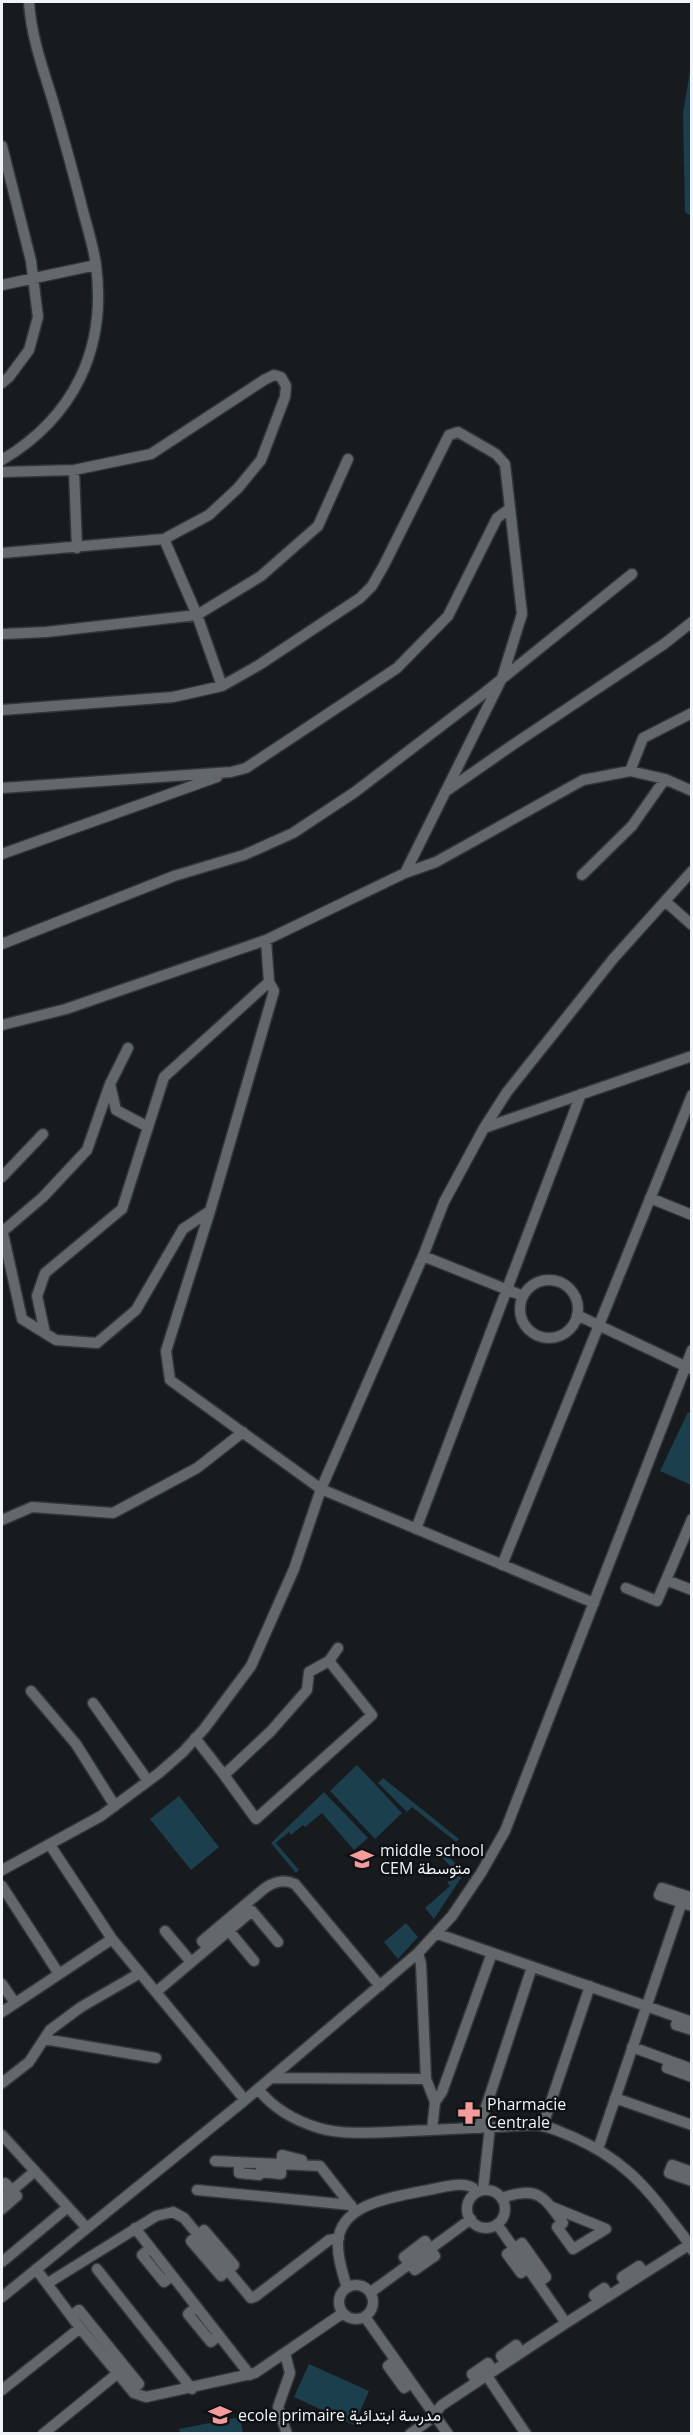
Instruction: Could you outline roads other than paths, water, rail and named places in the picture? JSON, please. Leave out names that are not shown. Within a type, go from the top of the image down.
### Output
[{"type":"street","points":[[2,460],[40,434],[63,409],[80,382],[96,333],[98,302],[96,265],[65,143],[30,25],[29,2]]},
{"type":"street","points":[[2,146],[34,277],[38,317],[29,350],[2,383]]},
{"type":"street","points":[[2,285],[96,265]]},
{"type":"street","points":[[2,472],[74,470],[151,454],[274,375],[281,377],[286,386],[285,397],[261,459],[238,488],[209,515],[164,539],[2,553]]},
{"type":"street","points":[[2,710],[173,697],[222,686],[259,665],[344,610],[372,586],[449,435],[458,432],[496,454],[505,464],[522,614],[502,678],[405,873]]},
{"type":"street","points":[[2,634],[46,632],[197,615],[261,576],[318,526],[348,459]]},
{"type":"street","points":[[74,470],[77,548]]},
{"type":"street","points":[[2,854],[246,768],[397,668],[448,616],[497,518],[509,509]]},
{"type":"street","points":[[164,539],[197,615],[222,686]]},
{"type":"street","points":[[2,944],[174,876],[244,855],[293,834],[355,792],[632,574]]},
{"type":"street","points":[[443,793],[664,644],[692,622]]},
{"type":"street","points":[[630,771],[643,738],[692,713]]},
{"type":"street","points":[[2,1025],[66,1009],[266,940],[405,873],[436,862],[583,780],[630,771],[665,779],[692,791]]},
{"type":"street","points":[[2,788],[231,772]]},
{"type":"street","points":[[582,875],[632,826],[665,779]]},
{"type":"street","points":[[2,1870],[50,1845],[115,1806],[148,1781],[183,1752],[251,1666],[294,1569],[321,1489],[423,1256],[444,1202],[484,1128],[521,1074],[613,959],[692,871]]},
{"type":"street","points":[[665,901],[692,925]]},
{"type":"street","points":[[266,940],[269,982],[274,991],[166,1351],[170,1380],[321,1489],[594,1603]]},
{"type":"street","points":[[45,1333],[37,1296],[45,1273],[122,1209],[164,1077],[269,982]]},
{"type":"street","points":[[128,1048],[110,1084],[87,1150],[43,1197],[2,1231],[21,1319],[56,1340],[97,1343],[136,1310],[183,1229],[210,1210]]},
{"type":"street","points":[[484,1128],[692,1056]]},
{"type":"street","points":[[110,1084],[116,1110],[148,1126]]},
{"type":"street","points":[[416,1529],[581,1094]]},
{"type":"street","points":[[502,1565],[692,1095]]},
{"type":"street","points":[[2,1177],[44,1134]]},
{"type":"street","points":[[650,1198],[692,1215]]},
{"type":"street","points":[[423,1256],[523,1296]]},
{"type":"street","points":[[545,1280],[563,1284],[575,1297],[577,1316],[567,1331],[549,1338],[539,1336],[525,1324],[520,1305],[523,1296],[536,1283],[545,1280]]},
{"type":"street","points":[[577,1316],[688,1369]]},
{"type":"street","points":[[2,2297],[245,2100],[438,1934],[481,1873],[505,1831],[688,1369],[692,1350]]},
{"type":"street","points":[[2,1520],[32,1507],[113,1513],[197,1468],[243,1432]]},
{"type":"street","points":[[626,1588],[657,1601],[686,1545],[692,1519]]},
{"type":"street","points":[[666,1580],[692,1590]]},
{"type":"street","points":[[224,1775],[271,1731],[307,1690],[309,1671],[329,1661],[338,1648]]},
{"type":"street","points":[[195,1738],[256,1818],[277,1802],[372,1715],[329,1661]]},
{"type":"street","points":[[32,1691],[76,1744],[115,1806]]},
{"type":"street","points":[[93,1703],[148,1781]]},
{"type":"street","points":[[50,1845],[112,1939],[245,2100]]},
{"type":"street","points":[[226,1927],[269,1885],[280,1881],[290,1882],[380,1986]]},
{"type":"street","points":[[2,1886],[59,1974]]},
{"type":"street","points":[[598,2149],[646,2006],[687,1904]]},
{"type":"street","points":[[156,1992],[208,1948],[202,1941],[252,1911],[278,1942]]},
{"type":"street","points":[[226,1927],[254,1960]]},
{"type":"street","points":[[165,1931],[191,1962]]},
{"type":"street","points":[[438,1934],[692,2022]]},
{"type":"street","points":[[2,2012],[112,1939]]},
{"type":"street","points":[[418,1953],[421,1964],[426,2079],[435,2102],[432,2130]]},
{"type":"street","points":[[435,2102],[442,2092],[492,1953]]},
{"type":"street","points":[[197,2190],[354,2208],[394,2197],[465,2185],[480,2192],[494,2192],[502,2198],[505,2211],[497,2224],[482,2227],[471,2219],[468,2206],[471,2199],[480,2192],[484,2128],[532,1967]]},
{"type":"street","points":[[2,2083],[29,2062],[50,2030],[81,2007],[140,1973]]},
{"type":"street","points":[[2,1984],[15,2002]]},
{"type":"street","points":[[543,2125],[590,1986]]},
{"type":"street","points":[[678,2017],[676,2025],[692,2030]]},
{"type":"street","points":[[44,2039],[156,2058]]},
{"type":"street","points":[[632,2047],[692,2069]]},
{"type":"street","points":[[669,2061],[666,2068],[692,2077]]},
{"type":"street","points":[[271,2078],[426,2079]]},
{"type":"street","points":[[258,2089],[279,2109],[318,2128],[330,2130],[378,2133],[543,2125],[598,2149],[631,2172],[691,2246],[644,2273],[639,2266],[622,2277],[627,2284],[609,2295],[604,2288],[594,2295],[598,2302],[521,2353],[516,2345],[501,2356],[506,2363],[442,2405],[410,2433]]},
{"type":"street","points":[[615,2098],[692,2125]]},
{"type":"street","points":[[652,2111],[650,2116],[692,2131]]},
{"type":"street","points":[[2,2136],[87,2228]]},
{"type":"street","points":[[215,2161],[239,2162],[239,2173],[259,2175],[260,2172],[281,2174],[282,2155],[316,2165],[323,2168],[354,2208]]},
{"type":"street","points":[[692,2172],[672,2165],[669,2173],[692,2181]]},
{"type":"street","points":[[2,2199],[7,2188],[35,2171]]},
{"type":"street","points":[[2,2209],[16,2196],[7,2188]]},
{"type":"street","points":[[502,2198],[536,2193],[552,2207],[563,2223],[557,2227],[573,2249],[606,2229],[552,2207]]},
{"type":"street","points":[[2,2262],[68,2207]]},
{"type":"street","points":[[347,2288],[360,2285],[371,2292],[373,2306],[365,2317],[353,2319],[343,2313],[339,2301],[347,2288],[339,2250],[339,2238],[354,2208]]},
{"type":"street","points":[[48,2283],[156,2216],[173,2212],[184,2218],[198,2235]]},
{"type":"street","points":[[371,2292],[471,2219]]},
{"type":"street","points":[[497,2224],[515,2249]]},
{"type":"street","points":[[135,2228],[149,2249],[142,2255],[164,2282],[171,2277],[195,2308],[188,2314],[211,2342],[218,2336],[250,2375]]},
{"type":"street","points":[[204,2230],[234,2265],[221,2276],[191,2241],[198,2235],[204,2230]]},
{"type":"street","points":[[227,2271],[246,2294],[253,2298],[329,2240],[339,2238]]},
{"type":"street","points":[[538,2283],[546,2277],[522,2243],[507,2254],[520,2273],[528,2268],[538,2283],[566,2323]]},
{"type":"street","points":[[36,2269],[80,2328],[131,2390],[141,2397],[192,2389],[250,2375],[343,2313]]},
{"type":"street","points":[[97,2269],[192,2389]]},
{"type":"street","points":[[71,2316],[79,2310],[139,2384],[131,2390]]},
{"type":"street","points":[[365,2317],[395,2360],[388,2366],[404,2388],[411,2383],[448,2433]]},
{"type":"street","points":[[2,2390],[80,2328]]},
{"type":"street","points":[[285,2353],[290,2373],[278,2407],[287,2433]]},
{"type":"street","points":[[43,2433],[118,2373]]},
{"type":"street","points":[[486,2376],[526,2433]]},
{"type":"street","points":[[504,2401],[498,2405],[518,2433]]},
{"type":"place","name":"middle school CEM متوسطة","points":[[362,1859]]},
{"type":"place","name":"Pharmacie Centrale","points":[[469,2113]]},
{"type":"place","name":"ecole primaire مدرسة ابتدائية","points":[[220,2415]]}]
